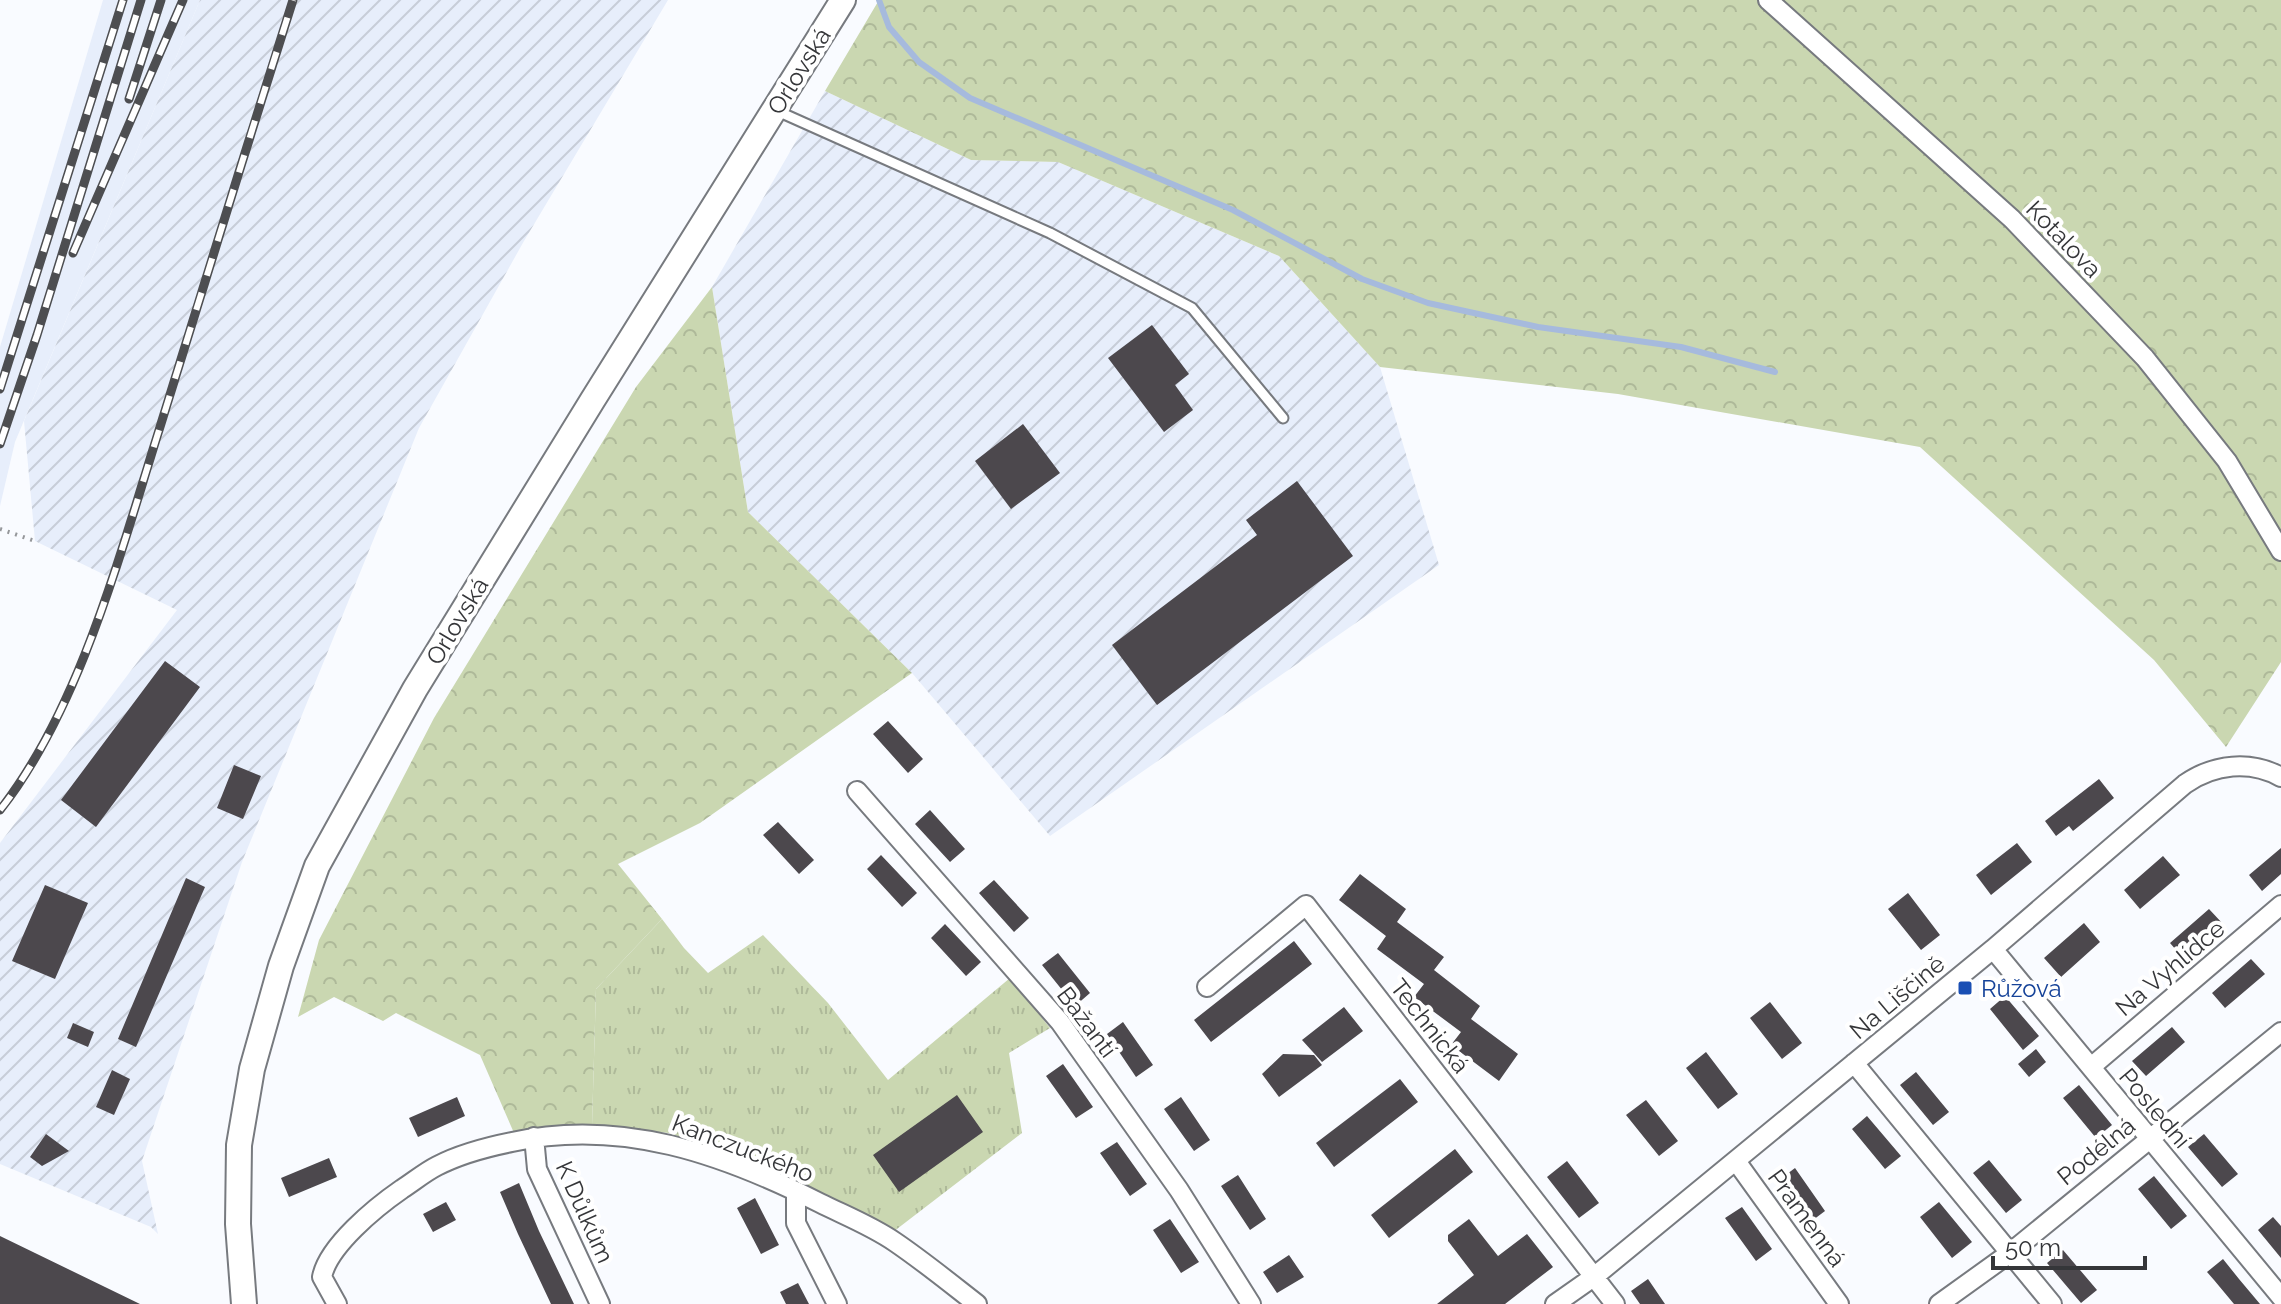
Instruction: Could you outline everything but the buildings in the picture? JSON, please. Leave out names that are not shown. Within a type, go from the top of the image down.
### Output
[{"type":"main road","name":"Orlovská","points":[[244,1304],[238,1224],[239,1145],[252,1069],[281,966],[317,866],[415,689],[843,0]]},
{"type":"street","name":"Kotalova","points":[[1768,0],[2012,219],[2145,358],[2227,461],[2281,551]]},
{"type":"street","name":"Na Liščině","points":[[1555,1304],[1595,1276],[1736,1161],[2193,779],[2211,770],[2234,766],[2260,768],[2281,777]]},
{"type":"street","name":"Bažantí","points":[[857,791],[1060,1022],[1179,1190],[1251,1304]]},
{"type":"street","name":"Technická","points":[[1207,987],[1306,905],[1595,1276]]},
{"type":"street","name":"Na Vyhlídce","points":[[2091,1067],[2281,905]]},
{"type":"street","name":"Poslední","points":[[1993,949],[2281,1297]]},
{"type":"street","name":"Podélná","points":[[1939,1304],[2010,1253],[2281,1032]]},
{"type":"street","points":[[1854,1063],[2052,1304]]},
{"type":"street","name":"Kanczuckého","points":[[337,1304],[322,1277],[337,1249],[379,1205],[436,1166],[485,1148],[534,1137],[592,1133],[660,1141],[704,1154],[796,1191],[893,1240],[977,1304]]},
{"type":"street","name":"K Důlkům","points":[[534,1137],[537,1169],[600,1304]]},
{"type":"street","name":"Pramenná","points":[[1736,1161],[1839,1304]]},
{"type":"street","points":[[796,1191],[796,1223],[837,1304]]},
{"type":"street","points":[[1595,1276],[1615,1304]]},
{"type":"lane","points":[[775,110],[1050,233],[1192,308],[1283,418]]},
{"type":"path","points":[[0,529],[35,541]]},
{"type":"shaded area","points":[[103,0],[200,0],[15,442],[0,506],[0,347]]},
{"type":"shaded area","points":[[200,0],[668,0],[524,241],[419,428],[242,862],[142,1161],[158,1234],[151,1227],[0,1164],[0,843],[177,610],[35,541],[24,421]]},
{"type":"shaded area","points":[[825,91],[971,160],[1058,162],[1279,256],[1380,367],[1439,565],[1050,836],[912,673],[748,512],[712,287]]},
{"type":"green space","points":[[879,0],[2281,0],[2281,662],[2226,747],[2154,660],[1920,447],[1618,394],[1380,367],[1279,256],[1058,162],[971,160],[825,91]]},
{"type":"green space","points":[[712,287],[748,512],[912,673],[700,823],[618,864],[662,919],[596,989],[592,1126],[543,1127],[514,1133],[480,1055],[396,1013],[383,1021],[334,997],[298,1017],[319,940],[434,718],[636,387]]},
{"type":"green space","points":[[662,919],[708,973],[763,935],[828,1003],[888,1080],[1010,978],[1050,1028],[1009,1053],[1022,1133],[893,1232],[762,1165],[669,1133],[592,1126],[596,989]]},
{"type":"waterway","points":[[879,0],[889,27],[919,62],[970,98],[1233,210],[1362,279],[1428,303],[1538,327],[1681,347],[1775,372]]},
{"type":"railway","points":[[0,389],[123,0]]},
{"type":"railway","points":[[0,444],[141,0]]},
{"type":"railway","points":[[129,99],[161,0]]},
{"type":"railway","points":[[73,253],[183,0]]},
{"type":"railway","points":[[0,810],[29,769],[54,724],[96,626],[293,0]]},
{"type":"place","name":"Růžová","points":[[1965,988]]}]
